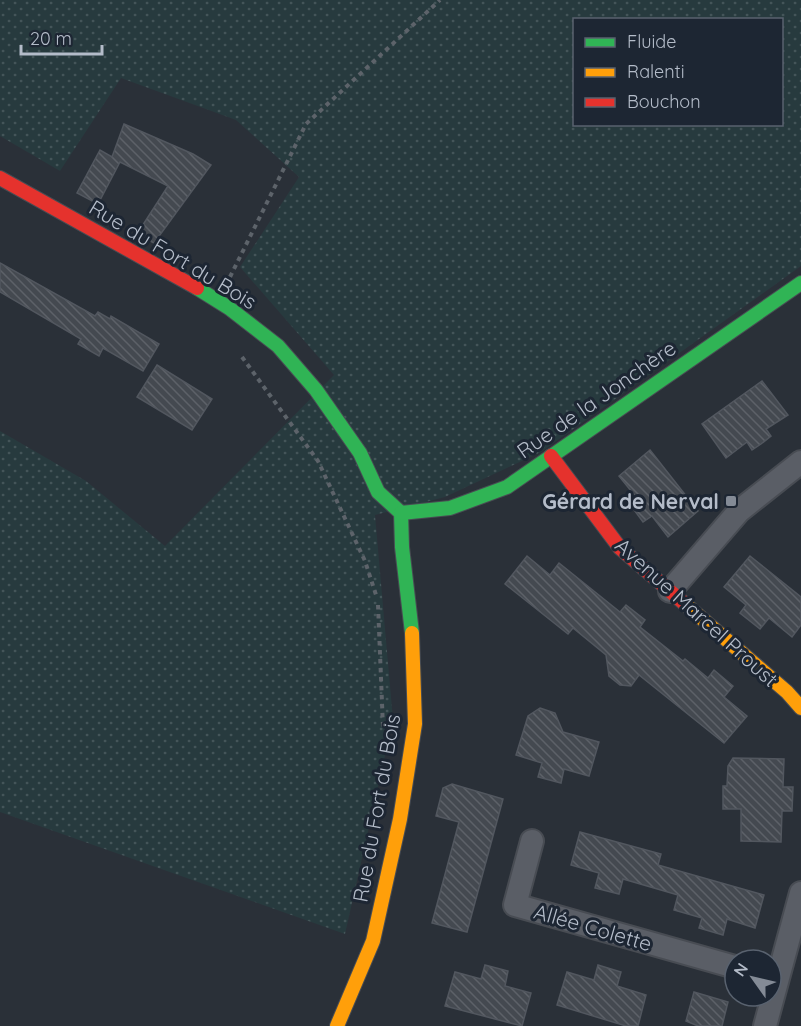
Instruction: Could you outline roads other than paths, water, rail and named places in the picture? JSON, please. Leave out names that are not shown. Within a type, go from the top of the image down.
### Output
[{"type":"street","name":"Rue du Fort du Bois","points":[[0,177],[219,301],[278,346],[316,390],[360,453],[378,492],[400,513],[412,625],[415,724],[400,819],[373,941],[337,1026]]},
{"type":"street","name":"Rue de la Jonchère","points":[[400,513],[450,508],[507,487],[801,283]]},
{"type":"street","name":"Avenue Marcel Proust","points":[[551,456],[620,548],[787,692],[801,708]]},
{"type":"street","points":[[670,591],[739,511],[801,462]]},
{"type":"street","name":"Allée Colette","points":[[532,841],[515,905],[723,964]]},
{"type":"street","points":[[783,950],[801,893]]},
{"type":"street","points":[[765,1026],[768,1008]]},
{"type":"place","name":"Gérard de Nerval","points":[[731,501]]}]
